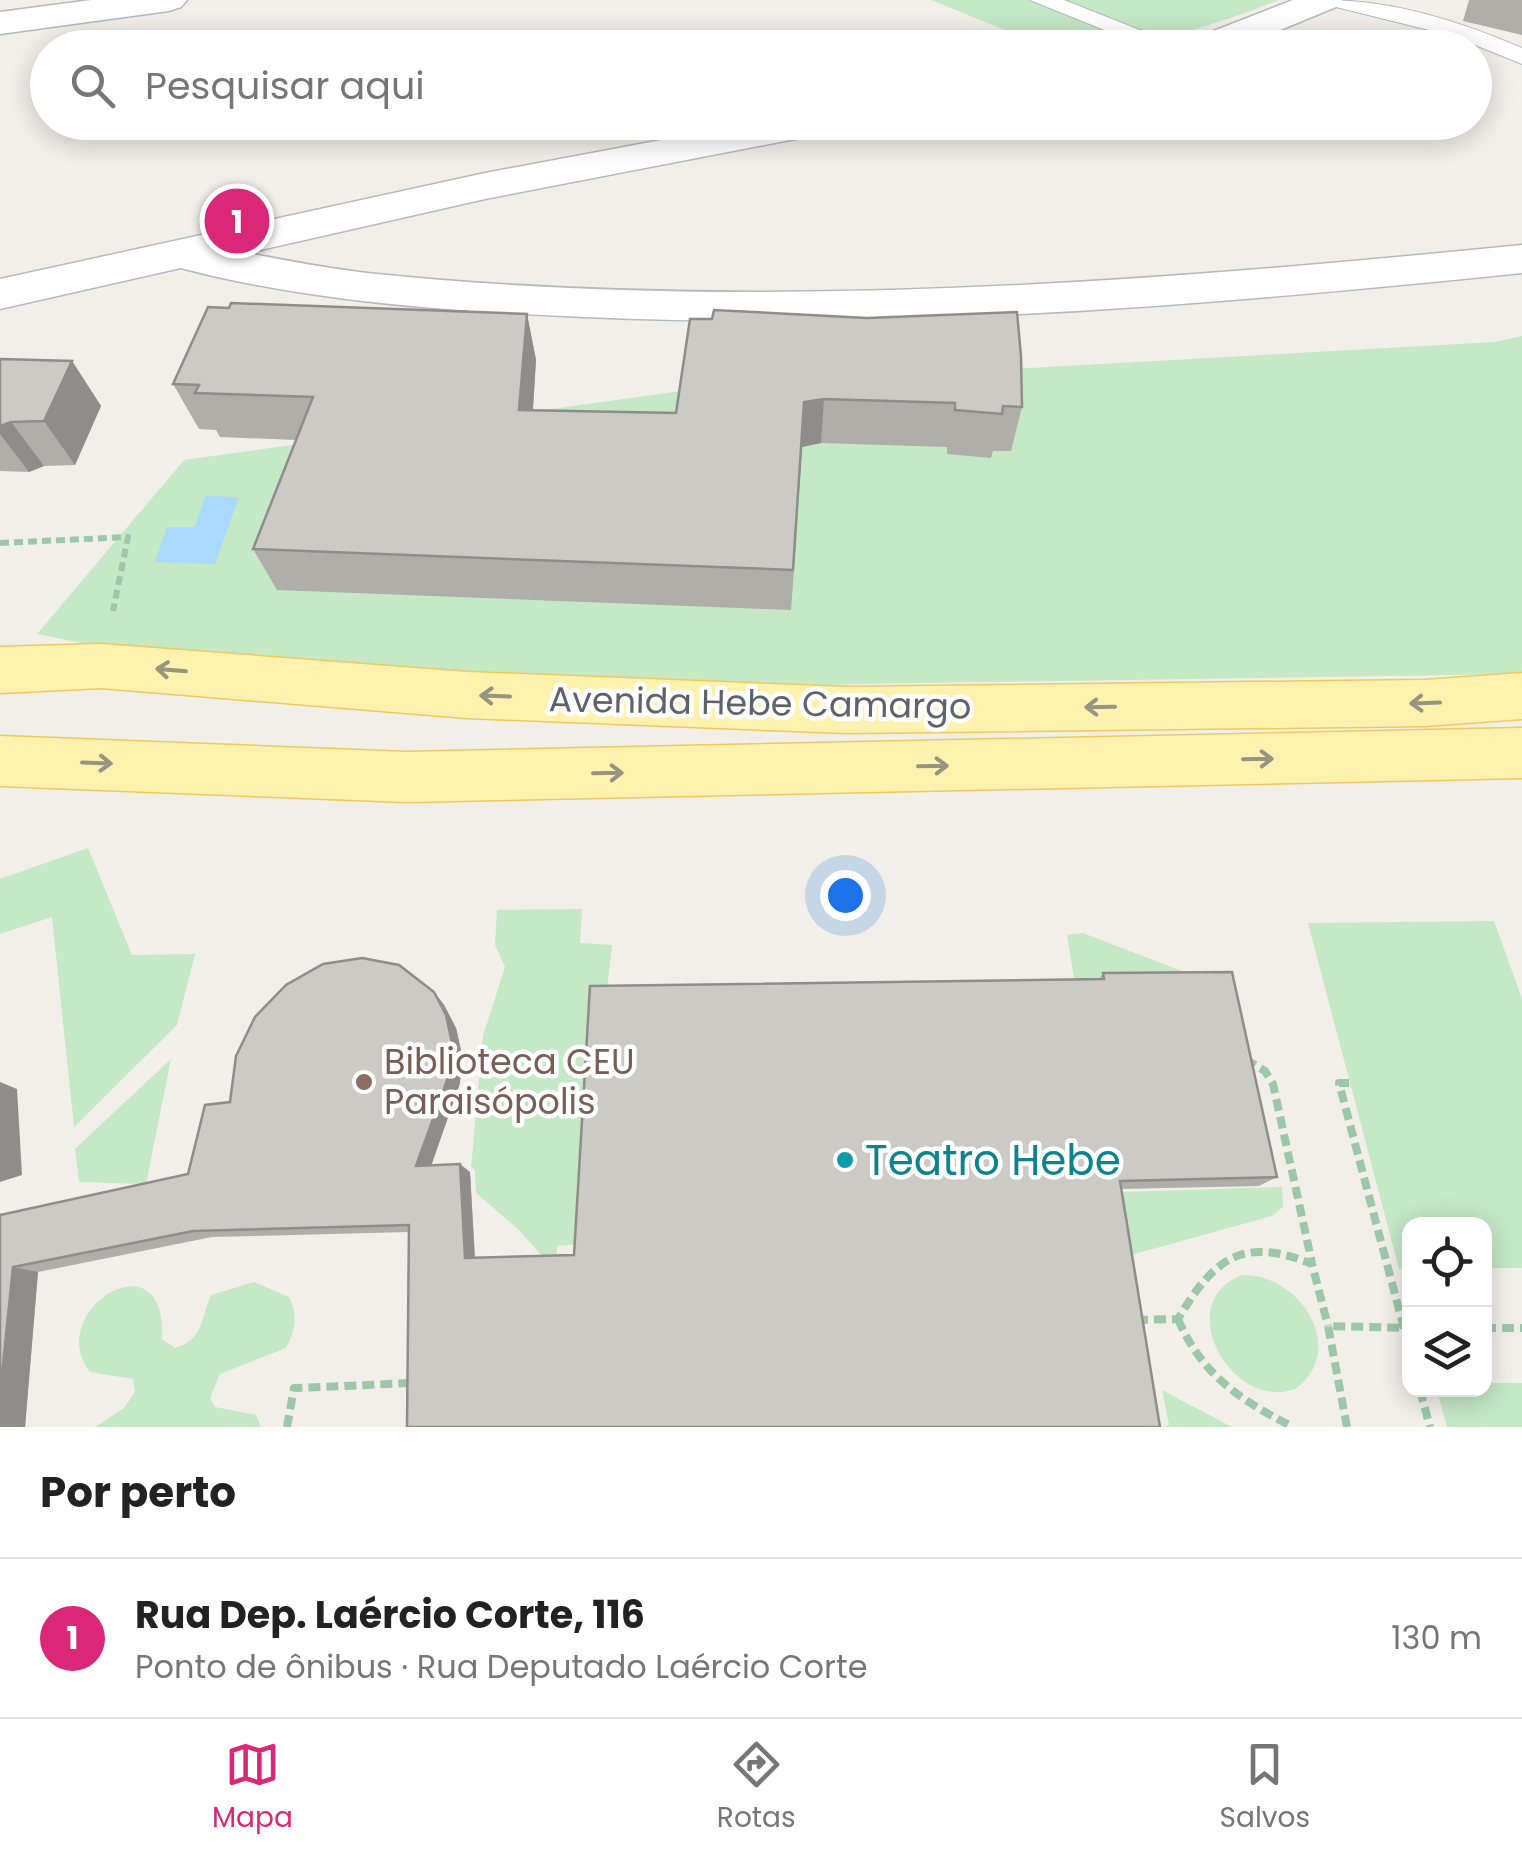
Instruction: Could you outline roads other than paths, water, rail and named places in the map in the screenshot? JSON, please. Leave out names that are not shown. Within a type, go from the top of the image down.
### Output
[{"type":"main road","name":"Avenida Hebe Camargo","points":[[0,670],[101,666],[467,695],[847,710],[1426,704],[1522,696]]},
{"type":"main road","name":"Avenida Hebe Camargo","points":[[0,761],[406,777],[1522,753]]},
{"type":"street","points":[[0,22],[169,0]]},
{"type":"street","points":[[1249,30],[1324,0]]},
{"type":"street","points":[[0,294],[188,256],[486,186],[727,140]]},
{"type":"street","points":[[188,256],[364,286],[612,305],[959,306],[1522,260]]},
{"type":"lane","points":[[1042,0],[1124,30]]},
{"type":"lane","points":[[1336,0],[1458,30]]},
{"type":"lane","points":[[1492,44],[1522,57]]},
{"type":"water","points":[[205,496],[239,497],[215,564],[155,562],[167,527],[195,527]]},
{"type":"place","name":"Rua Dep. Laércio Corte, 116","points":[[237,221]]},
{"type":"place","name":"Biblioteca CEU Paraisópolis","points":[[364,1082]]},
{"type":"place","name":"Teatro Hebe","points":[[845,1160]]}]
